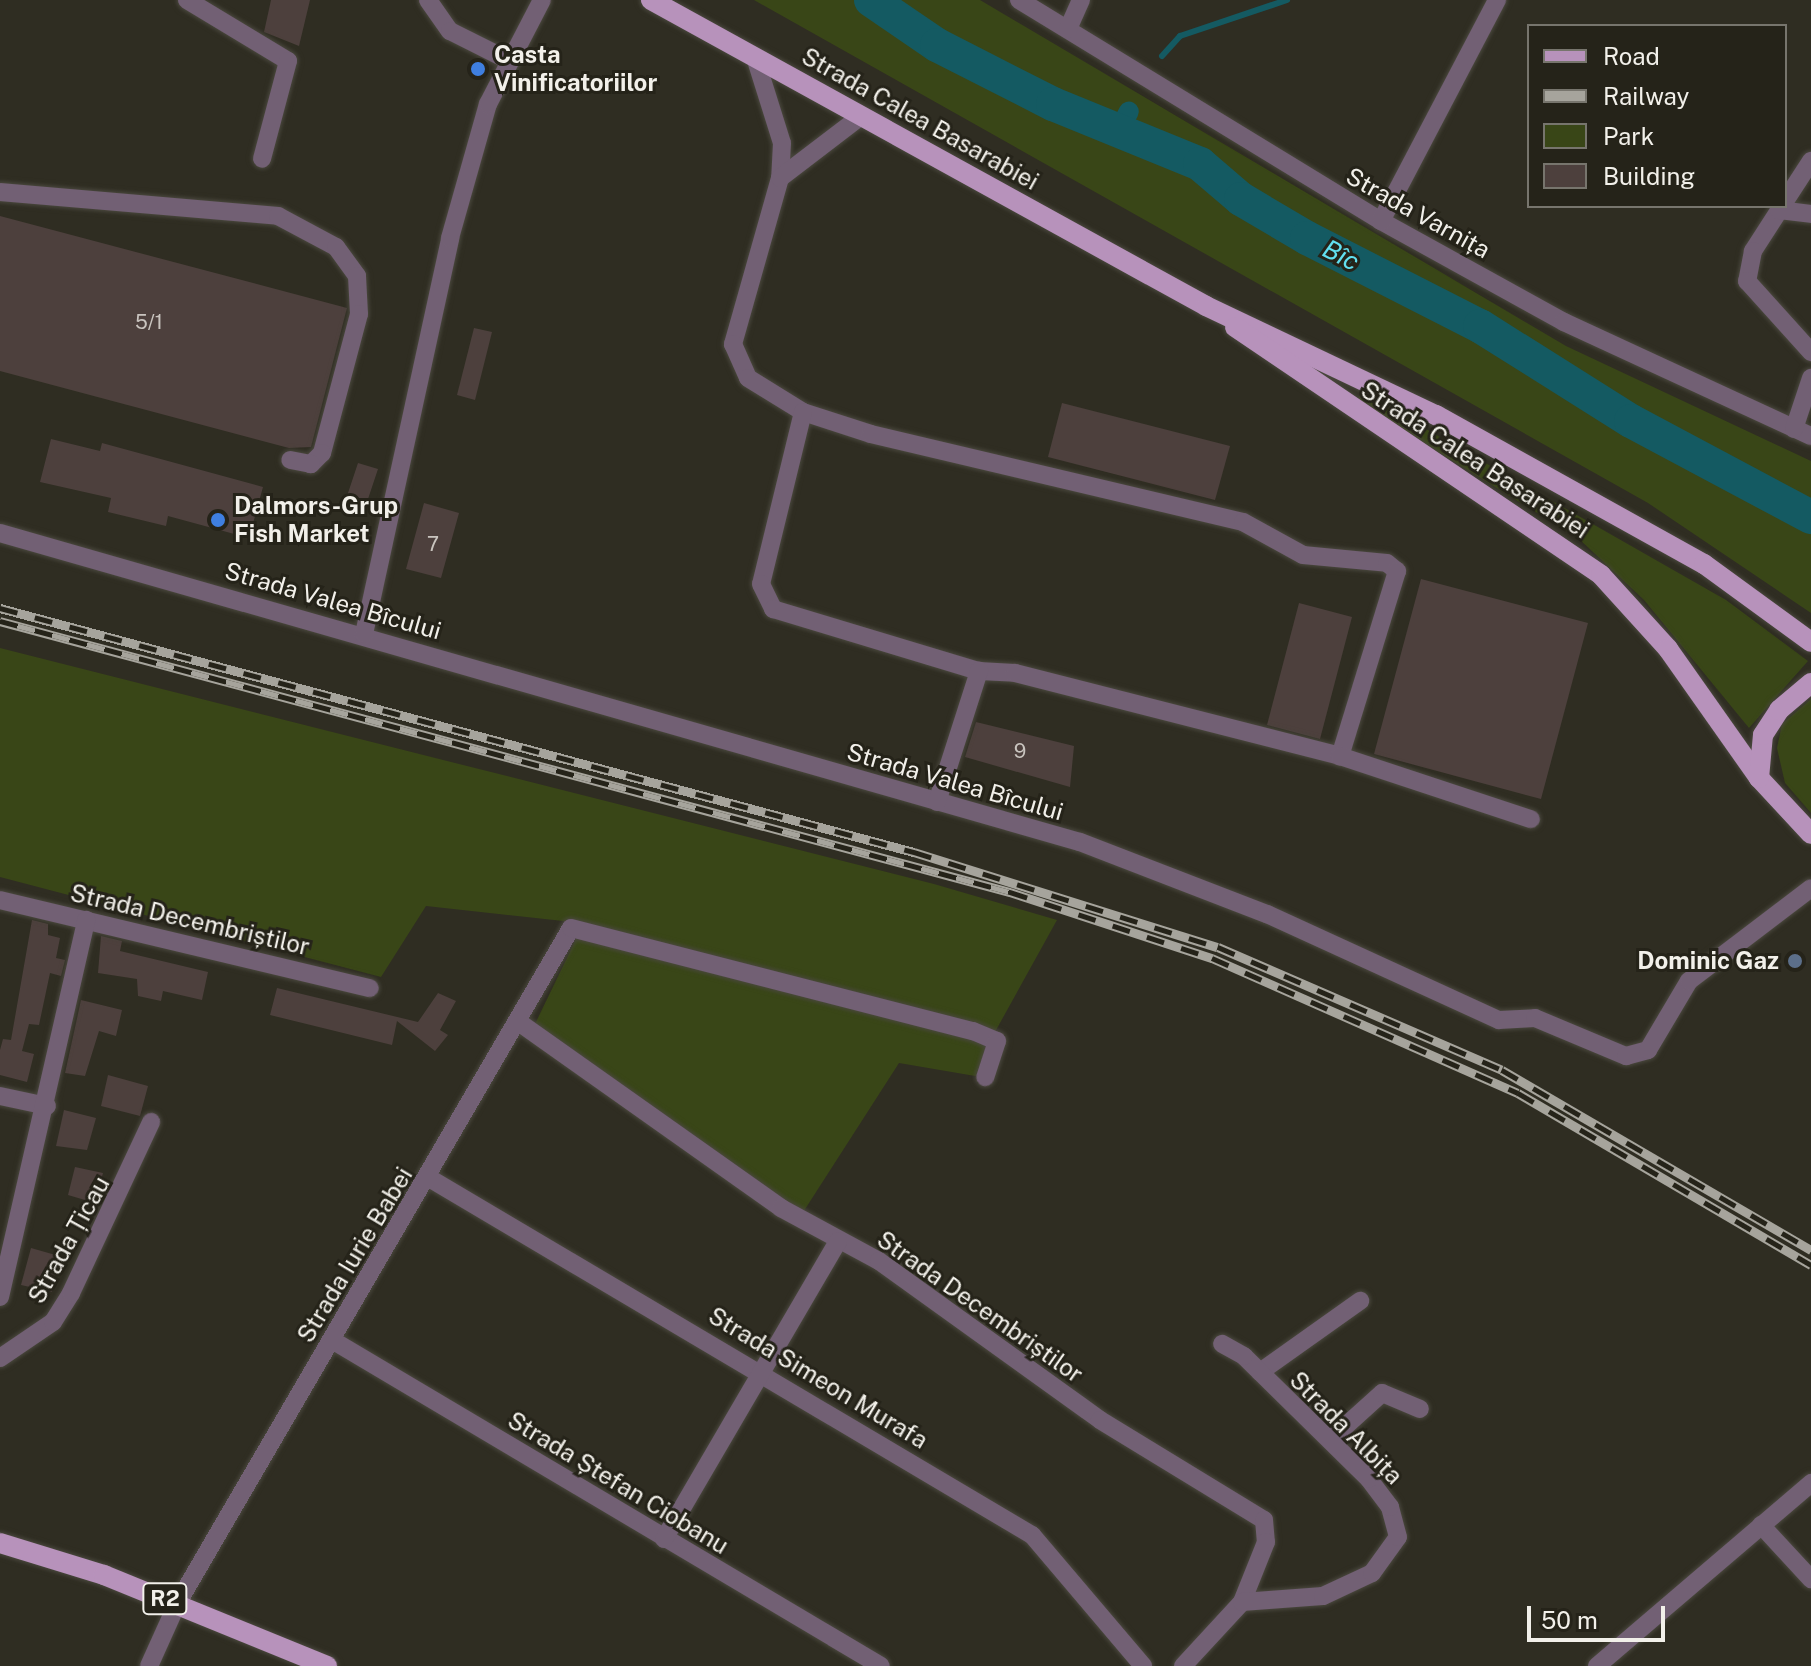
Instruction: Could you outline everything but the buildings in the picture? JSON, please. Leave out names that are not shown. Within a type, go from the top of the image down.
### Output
[{"type":"main road","name":"Strada Calea Basarabiei","points":[[651,0],[1206,306],[1359,373],[1704,564],[1811,642]]},
{"type":"main road","name":"Strada Calea Basarabiei","points":[[1206,306],[1350,412],[1522,516],[1601,575],[1668,649],[1759,778],[1811,834]]},
{"type":"main road","points":[[1759,778],[1763,735],[1779,710],[1811,683]]},
{"type":"main road","name":"R2","points":[[0,1543],[177,1604],[327,1666]]},
{"type":"street","points":[[187,0],[288,61],[262,159]]},
{"type":"street","points":[[428,0],[450,31],[508,60]]},
{"type":"street","points":[[364,634],[450,238],[508,60],[542,0]]},
{"type":"street","name":"Strada Varnița","points":[[1019,0],[1381,221],[1564,322],[1802,433]]},
{"type":"street","points":[[1068,29],[1081,0]]},
{"type":"street","points":[[1381,221],[1497,0]]},
{"type":"street","points":[[755,57],[782,143],[780,178],[733,344],[748,378],[803,412],[1243,522],[1303,555],[1387,563],[1397,571],[1340,756]]},
{"type":"street","points":[[780,178],[861,116]]},
{"type":"street","points":[[1787,198],[1811,161]]},
{"type":"street","points":[[0,192],[278,216],[336,247],[357,276],[359,314],[319,459],[290,460]]},
{"type":"street","points":[[1787,207],[1811,214]]},
{"type":"street","points":[[1781,208],[1753,251],[1747,281],[1811,352]]},
{"type":"street","points":[[1802,433],[1811,378]]},
{"type":"street","points":[[803,412],[762,597],[773,609],[979,671],[1015,673],[1340,756],[1531,819]]},
{"type":"street","name":"Strada Valea Bîcului","points":[[0,533],[364,634],[1133,860],[1499,1020],[1535,1018],[1626,1056],[1648,1050],[1689,981],[1811,888]]},
{"type":"street","points":[[937,802],[979,671]]},
{"type":"street","name":"Strada Decembriștilor","points":[[0,900],[370,988]]},
{"type":"street","points":[[0,1294],[47,1106],[86,920]]},
{"type":"street","name":"Strada Iurie Babei","points":[[149,1666],[177,1604],[520,1023],[571,928],[973,1031],[997,1041],[985,1077]]},
{"type":"street","name":"Strada Decembriștilor","points":[[520,1023],[838,1241],[912,1283],[1135,1444],[1264,1520],[1266,1542],[1242,1602]]},
{"type":"street","points":[[0,1096],[47,1106]]},
{"type":"street","name":"Strada Țicau","points":[[0,1358],[53,1322],[71,1293],[151,1122]]},
{"type":"street","name":"Strada Simeon Murafa","points":[[429,1178],[1032,1535],[1143,1666]]},
{"type":"street","points":[[664,1539],[838,1241]]},
{"type":"street","points":[[1260,1372],[1360,1301]]},
{"type":"street","name":"Strada Ștefan Ciobanu","points":[[332,1340],[881,1666]]},
{"type":"street","name":"Strada Albița","points":[[1222,1344],[1260,1372],[1330,1440],[1390,1507],[1397,1543],[1372,1573],[1323,1596],[1242,1602]]},
{"type":"street","points":[[1330,1440],[1382,1393],[1420,1409]]},
{"type":"street","points":[[1597,1666],[1811,1483]]},
{"type":"street","points":[[1761,1525],[1811,1579]]},
{"type":"street","points":[[1183,1666],[1242,1602]]},
{"type":"green space","points":[[754,0],[980,0],[1566,346],[1811,461],[1811,613],[1648,503]]},
{"type":"green space","points":[[1361,392],[1726,600],[1808,661],[1749,728],[1644,600],[1578,538],[1357,402]]},
{"type":"green space","points":[[0,648],[934,884],[1057,920],[995,1032],[563,921],[426,906],[381,977],[0,877]]},
{"type":"green space","points":[[1811,699],[1811,813],[1785,783],[1777,748],[1782,724]]},
{"type":"green space","points":[[578,935],[986,1043],[981,1077],[899,1063],[800,1217],[535,1024]]},
{"type":"waterway","name":"Bîc","points":[[871,0],[937,45],[1053,104],[1200,164],[1241,199],[1307,238],[1480,326],[1631,421],[1811,517]]},
{"type":"waterway","points":[[1162,56],[1180,36],[1287,0]]},
{"type":"waterway","points":[[1119,130],[1129,111]]},
{"type":"railway","points":[[0,608],[914,852],[1218,947],[1502,1070],[1811,1250]]},
{"type":"railway","points":[[0,621],[1010,892],[1212,958],[1518,1093],[1811,1265]]},
{"type":"place","name":"Casta Vinificatoriilor","points":[[478,69]]},
{"type":"place","name":"Dalmors-Grup Fish Market","points":[[218,520]]},
{"type":"place","name":"Dominic Gaz","points":[[1795,961]]}]
